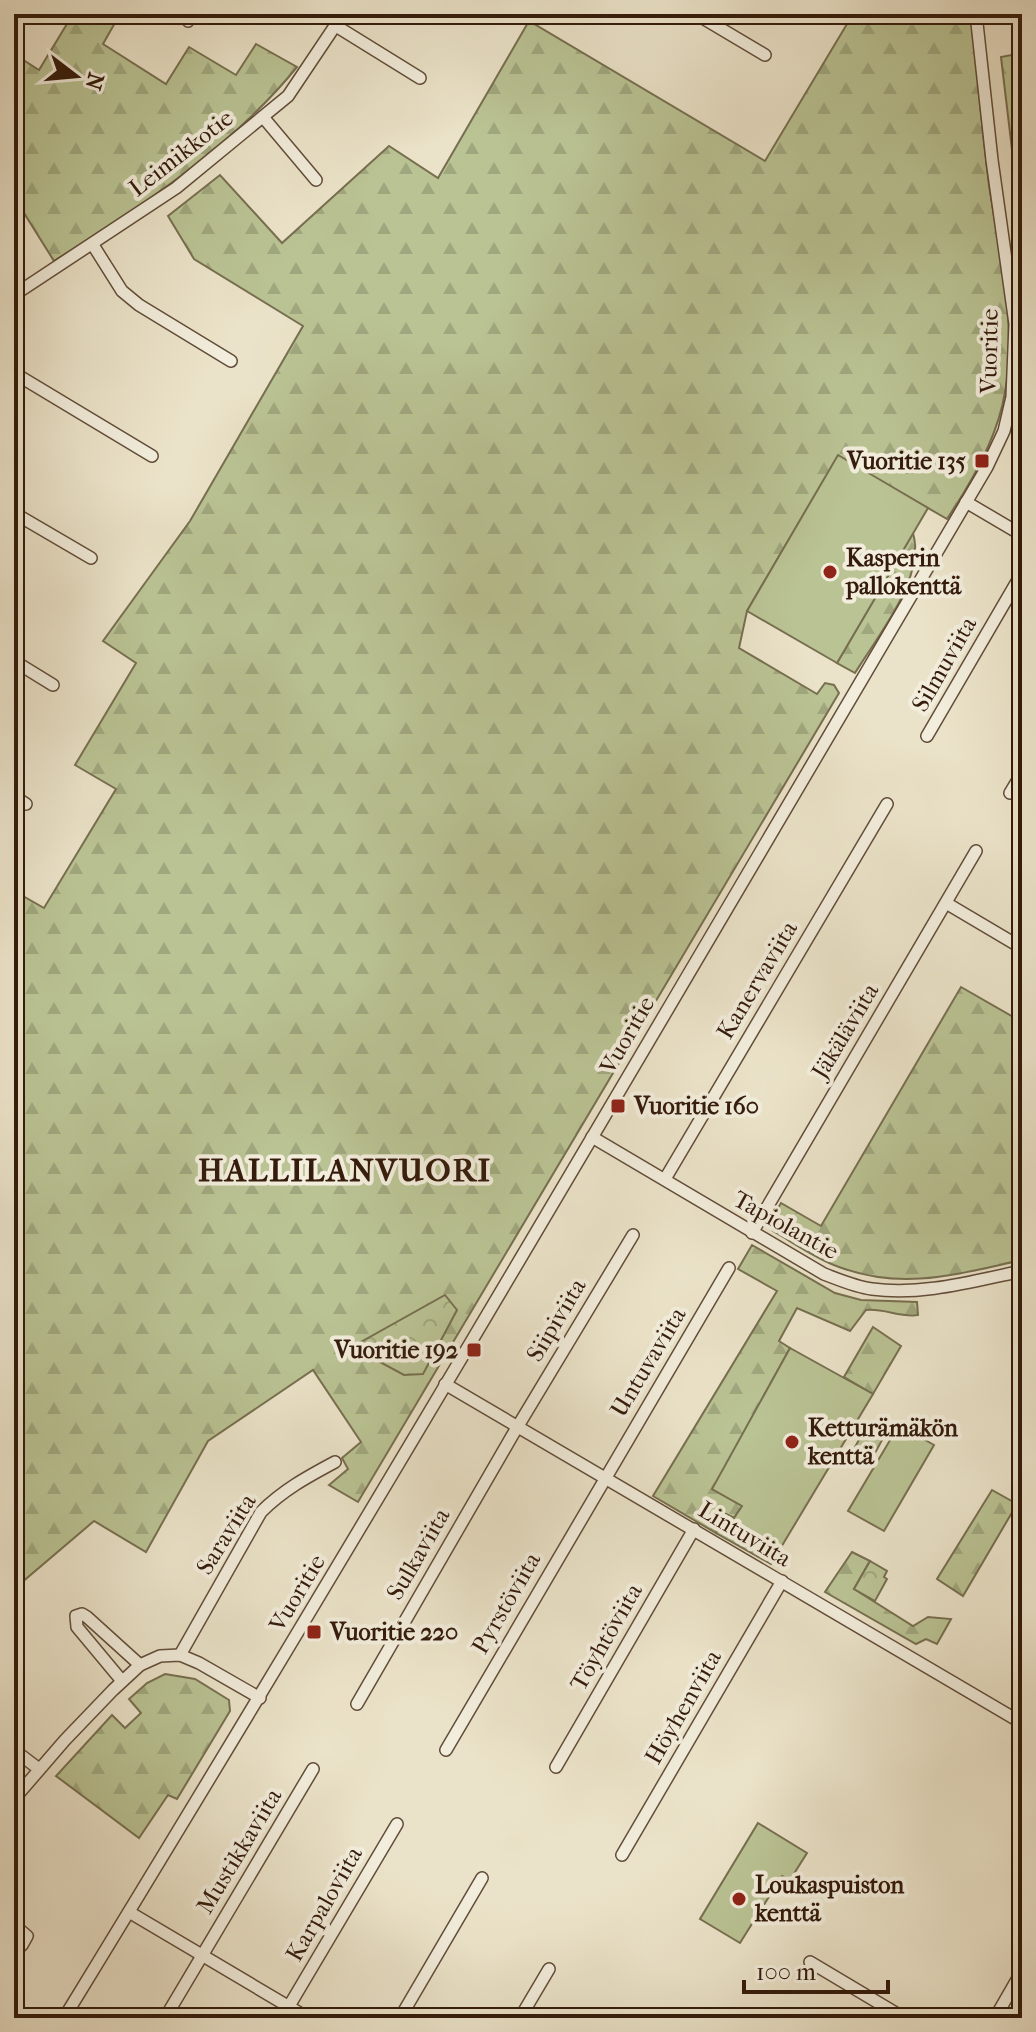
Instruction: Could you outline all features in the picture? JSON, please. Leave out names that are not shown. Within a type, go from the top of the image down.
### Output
[{"type":"street","name":"Leimikkotie","points":[[14,295],[176,188],[288,96],[343,14]]},
{"type":"street","points":[[696,14],[765,55]]},
{"type":"street","name":"Vuoritie","points":[[64,2018],[260,1698],[966,502],[1004,431],[1012,397],[1015,324],[976,14]]},
{"type":"street","points":[[336,26],[420,78]]},
{"type":"street","points":[[263,117],[316,180]]},
{"type":"street","points":[[93,245],[122,291],[139,305],[231,361]]},
{"type":"street","points":[[14,373],[152,456]]},
{"type":"street","points":[[966,502],[1022,535]]},
{"type":"street","points":[[14,513],[91,558]]},
{"type":"street","name":"Silmuviita","points":[[927,736],[1022,573]]},
{"type":"street","points":[[14,661],[53,685]]},
{"type":"street","points":[[1010,793],[1022,773]]},
{"type":"street","points":[[14,796],[26,804]]},
{"type":"street","name":"Kanervaviita","points":[[665,1179],[887,804]]},
{"type":"street","name":"Jäkäläviita","points":[[752,1233],[976,851]]},
{"type":"street","points":[[946,903],[1022,948]]},
{"type":"street","name":"Tapiolantie","points":[[592,1137],[824,1274],[871,1289],[905,1291],[936,1288],[1022,1271]]},
{"type":"street","name":"Siipiviita","points":[[518,1427],[633,1235]]},
{"type":"street","name":"Untuvaviita","points":[[605,1478],[729,1268]]},
{"type":"street","name":"Lintuviita","points":[[445,1384],[1022,1723]]},
{"type":"street","name":"Sulkaviita","points":[[357,1704],[518,1427]]},
{"type":"street","name":"Saraviita","points":[[180,1655],[261,1512],[279,1493],[335,1462]]},
{"type":"street","name":"Pyrstöviita","points":[[446,1750],[605,1478]]},
{"type":"street","name":"Töyhtöviita","points":[[556,1767],[694,1529]]},
{"type":"street","name":"Höyhenviita","points":[[622,1855],[782,1581]]},
{"type":"street","points":[[122,1681],[77,1627],[76,1616],[87,1617],[140,1665]]},
{"type":"street","points":[[14,1799],[21,1782],[39,1769],[122,1681],[140,1665],[160,1656],[180,1655],[260,1698]]},
{"type":"street","points":[[14,1750],[39,1769]]},
{"type":"street","name":"Mustikkaviita","points":[[165,2018],[313,1769]]},
{"type":"street","name":"Karpaloviita","points":[[282,2018],[397,1824]]},
{"type":"street","points":[[400,2018],[482,1878]]},
{"type":"street","points":[[129,1912],[308,2018]]},
{"type":"street","points":[[14,1925],[27,1936],[22,1945],[14,1944]]},
{"type":"street","points":[[810,1962],[904,2018]]},
{"type":"street","points":[[520,2018],[549,1969]]},
{"type":"street","points":[[995,2018],[1022,1971]]},
{"type":"green space","points":[[73,14],[120,14],[103,44],[166,84],[189,47],[236,75],[256,44],[297,67],[244,123],[184,174],[54,261],[14,197],[14,54],[39,70]]},
{"type":"green space","points":[[853,14],[971,14],[1009,340],[1002,409],[974,474],[947,519],[838,456],[747,611],[739,648],[817,694],[825,683],[834,685],[839,693],[358,1502],[329,1485],[348,1469],[342,1458],[361,1442],[313,1370],[208,1441],[146,1552],[94,1521],[14,1589],[14,891],[44,908],[116,789],[75,765],[136,663],[103,641],[190,521],[303,326],[194,259],[168,216],[220,175],[282,243],[389,146],[438,178],[529,21],[765,161]]},
{"type":"green space","points":[[1022,53],[1022,234],[1001,57]]},
{"type":"green space","name":"Kasperin pallokenttä","points":[[838,455],[928,508],[837,663],[747,611]]},
{"type":"green space","points":[[913,533],[913,568],[906,587],[898,606],[855,673],[837,663]]},
{"type":"green space","points":[[961,987],[1022,1022],[1022,1260],[953,1275],[886,1278],[830,1264],[773,1231],[770,1222],[781,1203],[821,1226]]},
{"type":"green space","points":[[752,1245],[835,1293],[861,1300],[917,1302],[918,1315],[866,1310],[850,1331],[797,1308],[779,1341],[790,1348],[713,1489],[742,1506],[734,1518],[726,1514],[716,1533],[653,1496],[777,1291],[738,1269]]},
{"type":"green space","points":[[445,1295],[457,1310],[423,1374],[404,1375],[352,1347]]},
{"type":"green space","points":[[873,1327],[901,1346],[873,1394],[844,1377]]},
{"type":"green space","name":"Ketturämäkön kenttä","points":[[790,1348],[873,1394],[771,1564],[716,1533],[726,1514],[734,1518],[742,1506],[712,1489]]},
{"type":"green space","points":[[869,1422],[887,1431],[869,1464],[851,1454]]},
{"type":"green space","points":[[899,1425],[934,1445],[884,1531],[848,1511]]},
{"type":"green space","points":[[992,1490],[1017,1504],[963,1596],[937,1579]]},
{"type":"green space","points":[[852,1552],[870,1561],[854,1589],[913,1626],[928,1617],[951,1619],[937,1644],[926,1639],[916,1644],[825,1592]]},
{"type":"green space","points":[[870,1561],[887,1571],[884,1577],[887,1579],[875,1601],[854,1589]]},
{"type":"green space","points":[[165,1674],[195,1679],[229,1700],[230,1711],[177,1799],[168,1795],[139,1838],[56,1776],[112,1715],[125,1728],[141,1713],[129,1699],[147,1683]]},
{"type":"green space","name":"Loukaspuiston kenttä","points":[[758,1823],[807,1853],[790,1880],[782,1876],[740,1943],[700,1919]]},
{"type":"place","name":"Vuoritie 135","points":[[982,461]]},
{"type":"place","name":"Kasperin pallokenttä","points":[[830,572]]},
{"type":"place","name":"Vuoritie 160","points":[[618,1106]]},
{"type":"place","name":"Vuoritie 192","points":[[474,1350]]},
{"type":"place","name":"Ketturämäkön kenttä","points":[[792,1442]]},
{"type":"place","name":"Vuoritie 220","points":[[314,1632]]},
{"type":"place","name":"Loukaspuiston kenttä","points":[[739,1899]]},
{"type":"district","name":"HALLILANVUORI","points":[[345,1170]]}]
